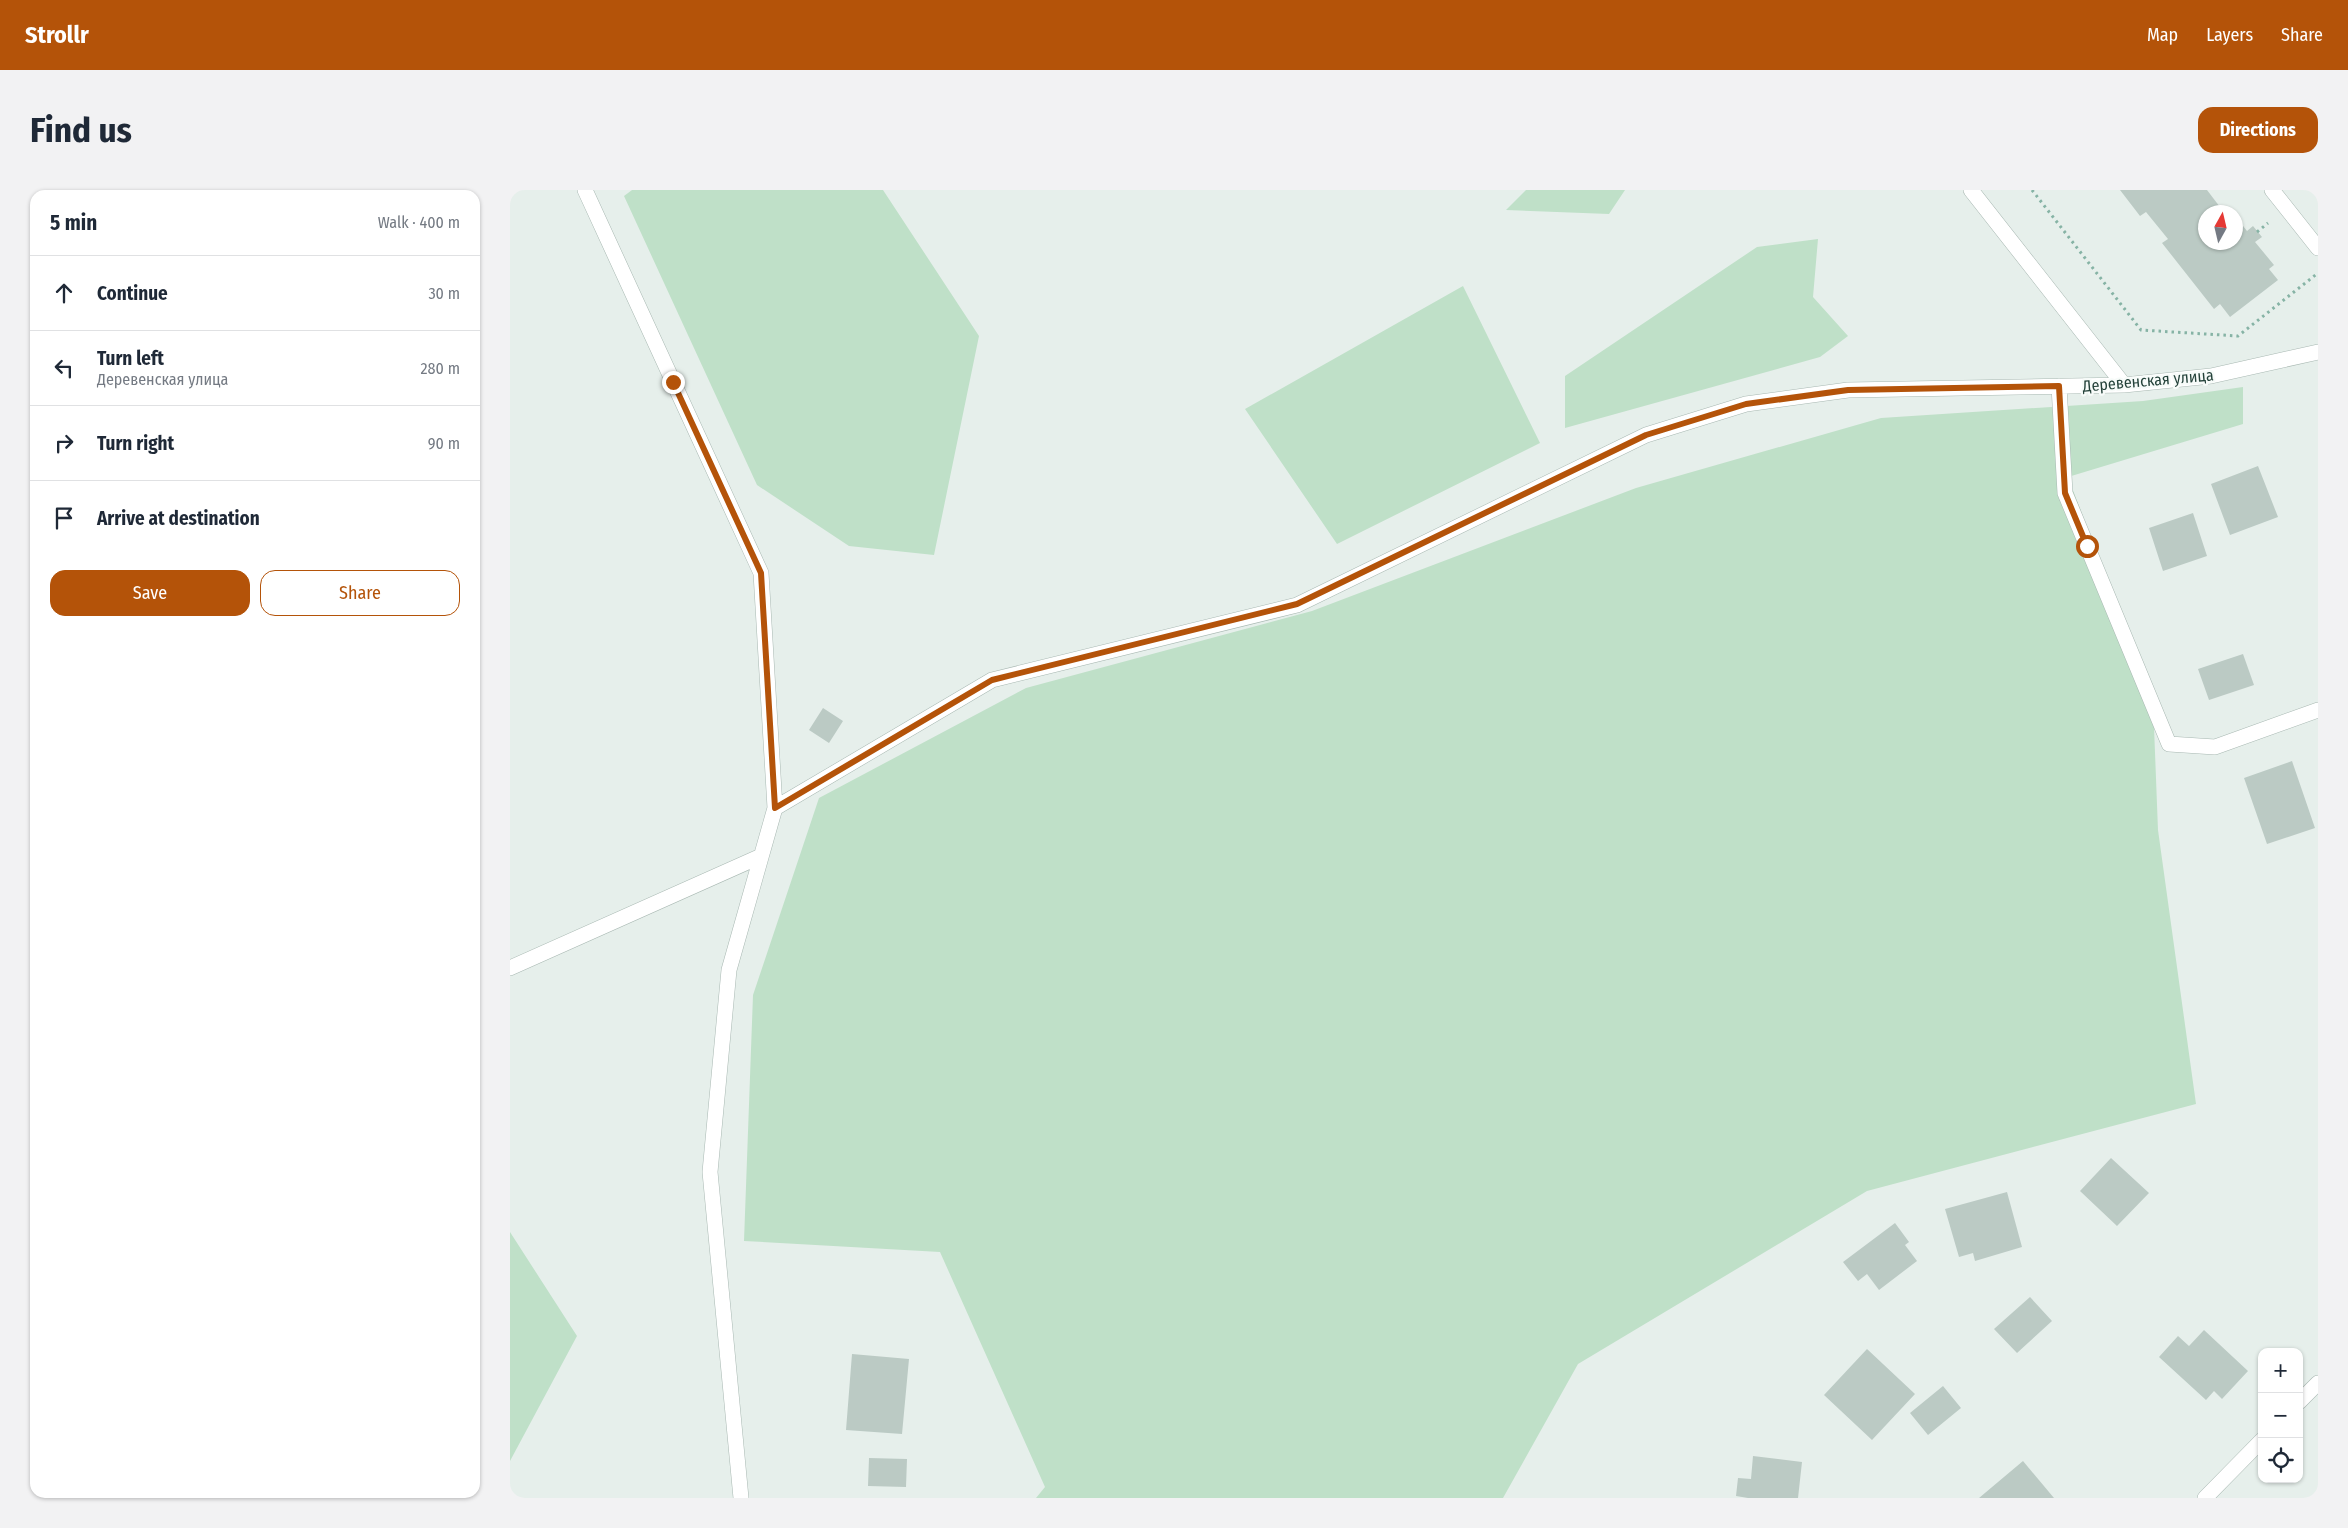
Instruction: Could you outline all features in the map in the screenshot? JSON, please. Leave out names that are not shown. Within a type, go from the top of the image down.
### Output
[{"type":"street","points":[[585,190],[761,573],[775,808],[729,970],[710,1172],[741,1498]]},
{"type":"street","points":[[1971,190],[2124,385]]},
{"type":"street","points":[[2272,190],[2318,248]]},
{"type":"street","name":"Деревенская улица","points":[[775,808],[992,680],[1297,604],[1646,435],[1746,404],[1848,390],[2124,385],[2211,376],[2318,352]]},
{"type":"street","points":[[2059,386],[2065,493],[2169,744],[2214,747],[2318,710]]},
{"type":"street","points":[[510,968],[761,856]]},
{"type":"street","points":[[2303,1398],[2318,1383]]},
{"type":"street","points":[[2205,1498],[2258,1444]]},
{"type":"path","points":[[2032,190],[2142,330],[2238,336],[2318,273]]},
{"type":"path","points":[[2257,232],[2272,220]]},
{"type":"green space","points":[[632,190],[883,190],[979,336],[934,555],[849,546],[757,485],[624,196]]},
{"type":"green space","points":[[1526,190],[1625,190],[1609,214],[1506,210]]},
{"type":"green space","points":[[1818,239],[1813,297],[1848,336],[1820,357],[1565,428],[1565,376],[1757,247]]},
{"type":"green space","points":[[1463,286],[1540,443],[1337,544],[1245,409]]},
{"type":"green space","points":[[2243,387],[2243,424],[2068,477],[2153,701],[2158,830],[2196,1104],[1867,1191],[1578,1364],[1503,1498],[1036,1498],[1045,1487],[940,1252],[744,1241],[753,995],[819,798],[1026,688],[1312,611],[1636,488],[1881,418],[2143,401]]},
{"type":"green space","points":[[510,1232],[577,1336],[510,1461]]},
{"type":"building","points":[[2120,190],[2207,190],[2218,205],[2198,205],[2198,250],[2243,250],[2243,226],[2247,231],[2253,226],[2262,237],[2255,242],[2274,265],[2269,269],[2278,280],[2230,317],[2220,304],[2214,309],[2162,243],[2168,239],[2146,212],[2140,216]]},
{"type":"building","points":[[2258,466],[2278,517],[2230,535],[2211,484]]},
{"type":"building","points":[[2193,513],[2207,556],[2163,571],[2149,528]]},
{"type":"building","points":[[2243,654],[2254,685],[2209,700],[2198,669]]},
{"type":"building","points":[[823,708],[843,721],[829,743],[809,730]]},
{"type":"building","points":[[2292,761],[2315,828],[2267,844],[2244,778]]},
{"type":"building","points":[[2111,1158],[2149,1193],[2117,1226],[2080,1191]]},
{"type":"building","points":[[2007,1192],[2022,1247],[1975,1261],[1973,1253],[1959,1257],[1945,1209]]},
{"type":"building","points":[[1895,1223],[1909,1242],[1905,1245],[1917,1261],[1879,1290],[1867,1274],[1858,1281],[1843,1262]]},
{"type":"building","points":[[2030,1297],[2052,1321],[2017,1353],[1994,1329]]},
{"type":"building","points":[[2204,1330],[2248,1371],[2222,1399],[2214,1391],[2206,1400],[2159,1357],[2178,1336],[2189,1346]]},
{"type":"building","points":[[1867,1349],[1915,1394],[1872,1440],[1824,1395]]},
{"type":"building","points":[[852,1354],[909,1359],[902,1434],[846,1430]]},
{"type":"building","points":[[1943,1386],[1961,1408],[1928,1435],[1910,1413]]},
{"type":"building","points":[[1753,1456],[1802,1462],[1798,1498],[1748,1498],[1736,1496],[1738,1478],[1751,1479]]},
{"type":"building","points":[[869,1458],[907,1459],[906,1487],[868,1486]]},
{"type":"building","points":[[2023,1461],[2054,1498],[1979,1498]]},
{"type":"route","points":[[673,382],[761,573],[775,808],[992,680],[1297,604],[1646,435],[1746,404],[1848,390],[2059,386],[2065,493],[2087,546]]}]
